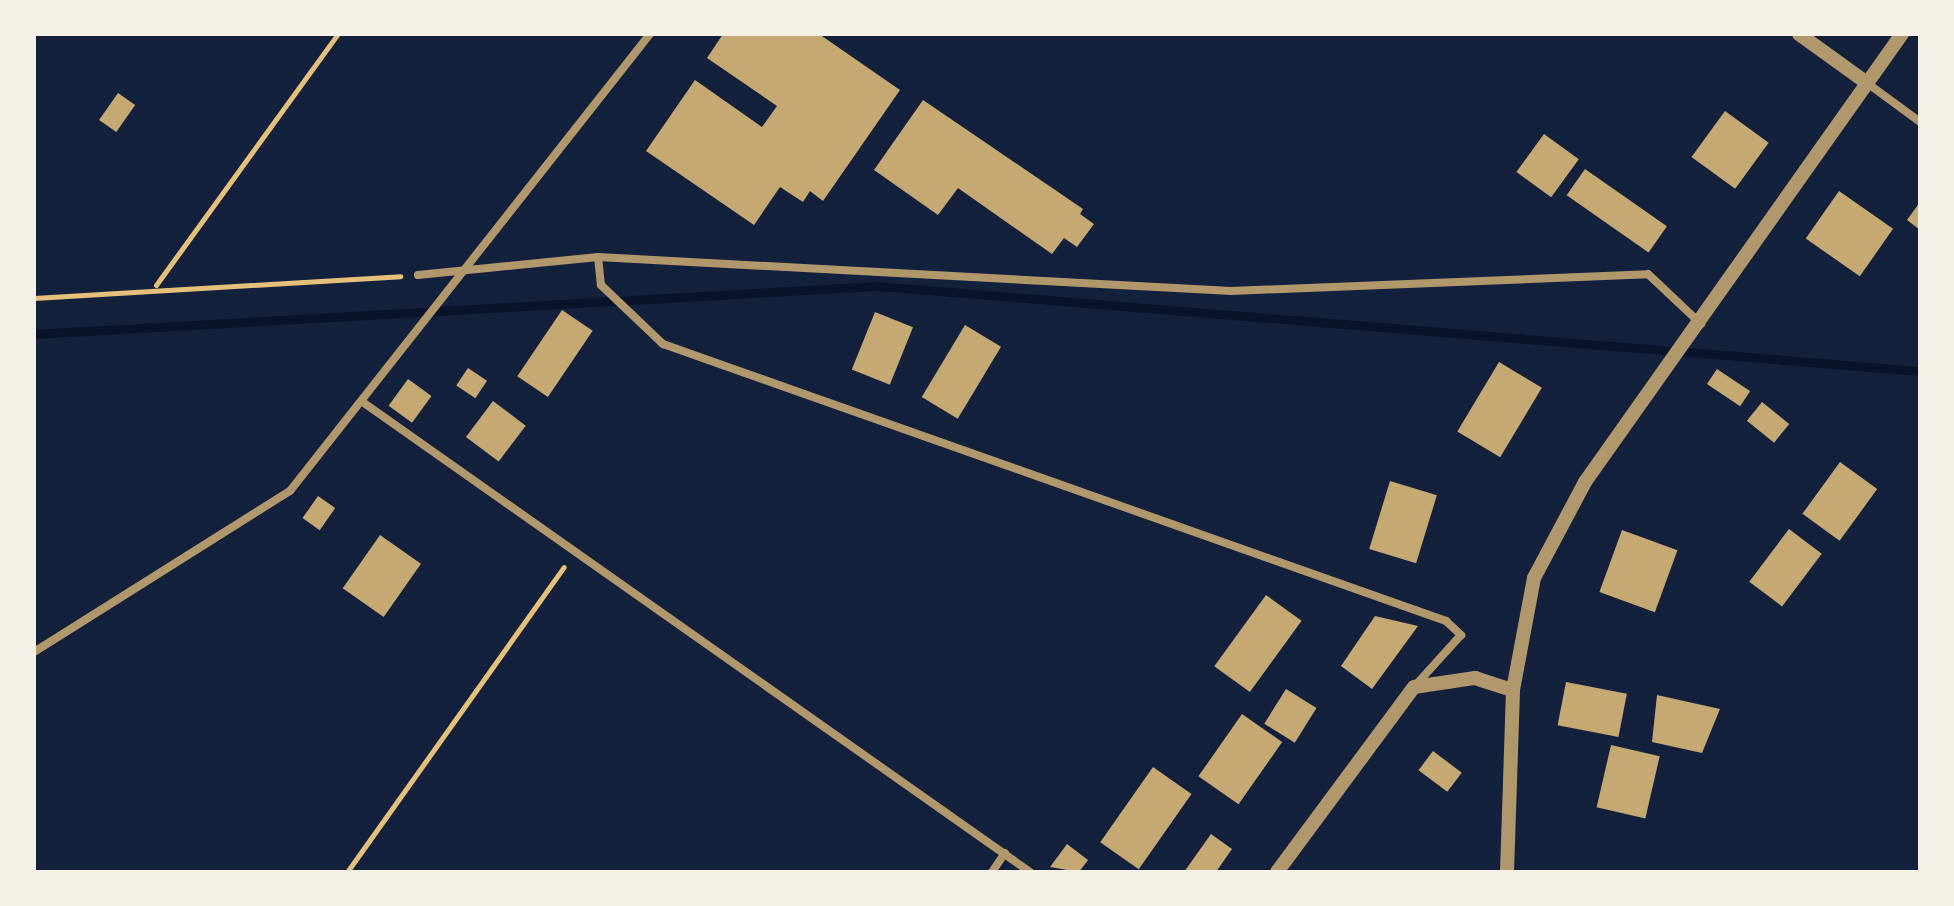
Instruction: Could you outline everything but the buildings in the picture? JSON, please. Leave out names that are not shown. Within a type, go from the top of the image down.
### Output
[{"type":"street","points":[[34,652],[290,491],[364,403],[456,274],[650,34]]},
{"type":"street","points":[[1799,34],[1920,122]]},
{"type":"street","points":[[1507,872],[1513,690],[1534,578],[1585,482],[1702,325],[1902,34]]},
{"type":"street","points":[[598,257],[601,285],[663,344],[1446,621],[1461,635],[1414,687],[1277,872]]},
{"type":"street","points":[[418,275],[456,274],[598,257],[1231,291],[1648,274],[1702,325]]},
{"type":"street","points":[[364,403],[1030,872]]},
{"type":"street","points":[[1414,687],[1475,678],[1513,690]]},
{"type":"street","points":[[992,872],[1005,853]]},
{"type":"path","points":[[155,286],[338,34]]},
{"type":"path","points":[[34,298],[155,286],[418,275]]},
{"type":"path","points":[[347,872],[575,552]]},
{"type":"waterway","points":[[34,334],[877,286],[1920,371]]}]
